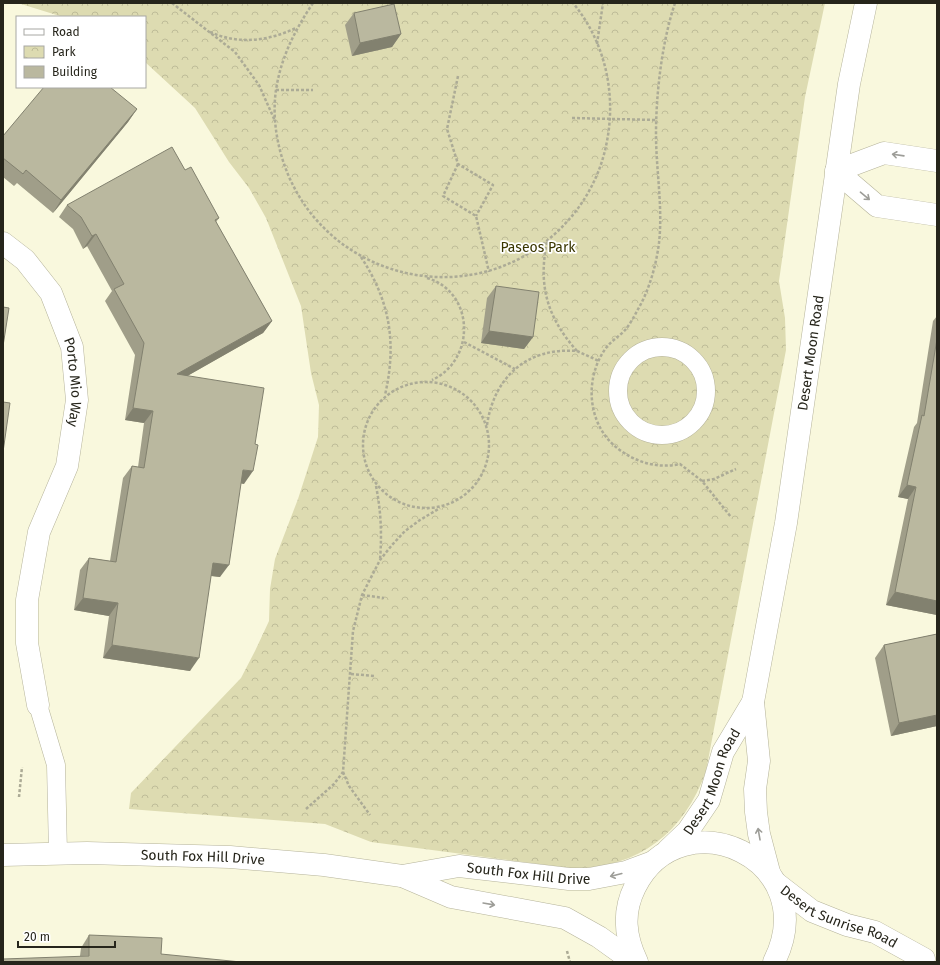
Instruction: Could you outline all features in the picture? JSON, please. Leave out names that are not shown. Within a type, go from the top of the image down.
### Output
[{"type":"street","name":"Desert Moon Road","points":[[774,962],[781,947],[785,924],[782,900],[773,878],[759,834],[754,789],[759,761],[753,702],[786,523],[849,84],[866,3]]},
{"type":"street","points":[[937,161],[884,153],[836,171],[877,206],[937,215]]},
{"type":"street","name":"Porto Mio Way","points":[[3,243],[25,260],[51,293],[72,347],[77,400],[68,466],[39,532],[27,600],[27,643],[38,705]]},
{"type":"street","name":"Desert Moon Road","points":[[637,962],[629,946],[626,922],[630,898],[641,877],[658,858],[688,831],[702,813],[710,800],[723,752],[753,702]]},
{"type":"street","name":"South Fox Hill Drive","points":[[402,876],[458,866],[569,879],[589,879],[626,872],[682,846],[706,842],[731,846],[753,858],[773,878]]},
{"type":"street","name":"South Fox Hill Drive","points":[[3,855],[87,852],[230,857],[316,864],[402,876],[451,897],[565,918],[599,936],[634,962]]},
{"type":"street","name":"Desert Sunrise Road","points":[[773,878],[812,911],[847,925],[875,932],[922,960]]},
{"type":"lane","points":[[653,347],[670,347],[686,353],[698,365],[705,381],[706,398],[699,414],[687,427],[671,434],[654,434],[638,428],[626,416],[619,400],[618,383],[625,367],[637,354],[653,347]]},
{"type":"lane","points":[[38,705],[56,765],[58,853]]},
{"type":"path","points":[[172,3],[235,52],[248,68],[259,85],[275,124],[281,156],[293,187],[311,214],[334,238],[361,257],[391,270],[424,277],[435,281],[446,288],[458,304],[464,323],[464,342],[452,365],[443,374],[432,380],[407,384],[385,395],[369,415],[362,439],[364,464],[376,486],[380,505],[382,533],[380,560]]},
{"type":"path","points":[[275,124],[276,90],[283,58],[296,28],[313,3]]},
{"type":"path","points":[[424,277],[456,277],[489,272],[519,259],[547,241],[571,218],[590,191],[603,161],[610,120],[611,96],[605,63],[593,33],[573,3]]},
{"type":"path","points":[[597,44],[603,3]]},
{"type":"path","points":[[675,3],[661,72],[657,120],[656,134],[660,220],[659,243],[655,266],[638,310],[626,330],[612,341],[599,360],[592,380],[593,408],[603,432],[611,443],[629,456],[641,462],[663,466],[680,464],[702,481],[731,517]]},
{"type":"path","points":[[206,30],[225,37],[246,40],[267,39],[296,28]]},
{"type":"path","points":[[458,76],[447,129],[458,164],[493,185],[476,216],[489,272]]},
{"type":"path","points":[[276,90],[313,90]]},
{"type":"path","points":[[572,118],[657,120]]},
{"type":"path","points":[[458,164],[443,196],[476,216]]},
{"type":"path","points":[[547,241],[543,268],[545,294],[560,331],[577,351]]},
{"type":"path","points":[[361,257],[379,289],[389,323],[391,359],[385,395]]},
{"type":"path","points":[[464,342],[515,369]]},
{"type":"path","points":[[370,815],[350,786],[343,772],[353,631],[362,595],[380,560],[405,532],[430,513],[466,494],[482,475],[490,451],[487,426],[493,398],[502,382],[515,369],[540,355],[558,351],[577,351],[599,360]]},
{"type":"path","points":[[432,380],[455,388],[475,404],[487,426]]},
{"type":"path","points":[[702,481],[714,479],[736,469]]},
{"type":"path","points":[[376,486],[396,502],[420,509],[444,506]]},
{"type":"path","points":[[362,595],[384,598]]},
{"type":"path","points":[[351,674],[375,676]]},
{"type":"path","points":[[19,796],[22,767]]},
{"type":"path","points":[[306,809],[334,784],[343,772]]},
{"type":"green space","name":"Paseos Park","points":[[3,3],[825,3],[805,97],[779,281],[785,318],[786,350],[706,771],[697,793],[685,813],[671,830],[654,844],[636,855],[616,863],[593,867],[569,868],[371,842],[325,824],[129,809],[131,793],[241,678],[255,651],[269,621],[270,589],[275,559],[298,499],[318,437],[319,405],[311,373],[301,306],[266,218],[249,188],[229,162],[195,108],[146,63],[146,16],[60,16],[21,4]]},
{"type":"building","points":[[394,4],[401,34],[360,43],[354,13]]},
{"type":"building","points":[[43,88],[111,88],[137,109],[61,200],[26,170],[23,174],[3,158],[3,136]]},
{"type":"building","points":[[172,147],[185,170],[191,167],[219,218],[215,220],[272,321],[177,374],[264,388],[255,444],[258,445],[253,471],[243,470],[229,565],[213,563],[199,658],[112,645],[118,603],[83,598],[89,558],[116,562],[132,466],[144,468],[153,411],[133,408],[144,343],[114,289],[124,284],[96,234],[92,236],[81,217],[67,205]]},
{"type":"building","points":[[496,286],[539,292],[533,337],[489,331]]},
{"type":"building","points":[[3,307],[9,308],[3,346]]},
{"type":"building","points":[[937,339],[937,601],[895,592],[916,487],[907,485],[922,415],[924,416]]},
{"type":"building","points":[[3,402],[10,403],[3,452]]},
{"type":"building","points":[[937,634],[937,715],[899,723],[884,645]]},
{"type":"building","points":[[89,935],[162,938],[161,954],[241,962],[3,962],[3,959],[89,956]]}]
